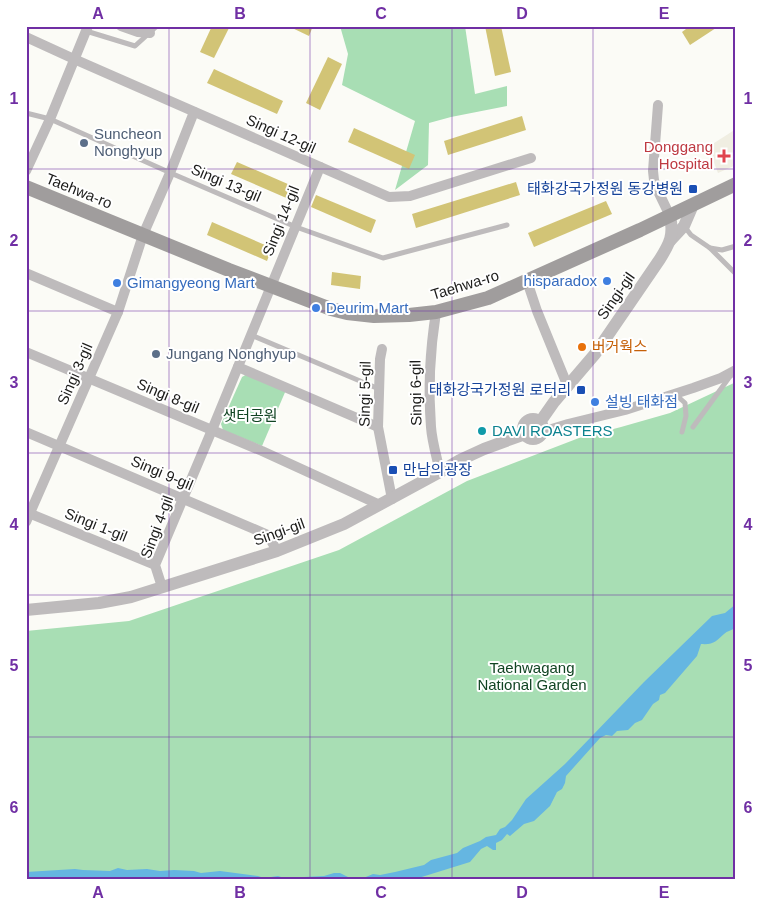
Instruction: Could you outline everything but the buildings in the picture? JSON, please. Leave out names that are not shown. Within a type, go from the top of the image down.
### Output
[{"type":"main road","name":"Taehwa-ro","points":[[26,186],[143,235],[331,309],[374,316],[409,316],[436,312],[488,298],[670,216],[736,184]]},
{"type":"street","points":[[121,26],[138,32],[153,30]]},
{"type":"street","points":[[26,171],[50,119],[87,29]]},
{"type":"street","name":"Singi 12-gil","points":[[26,37],[74,60],[389,197],[410,196],[531,158]]},
{"type":"street","points":[[658,105],[653,171],[654,180],[670,216]]},
{"type":"street","name":"Singi 3-gil","points":[[27,516],[118,312],[143,235],[194,112]]},
{"type":"street","name":"Singi 14-gil","points":[[271,286],[320,167]]},
{"type":"street","points":[[670,241],[684,226],[693,205]]},
{"type":"street","name":"Singi-gil","points":[[26,610],[99,603],[131,596],[277,551],[344,524],[484,448],[525,434],[524,428],[527,421],[533,419],[541,427],[554,402],[607,338],[656,266],[670,241],[672,229],[670,216]]},
{"type":"street","points":[[26,273],[118,312]]},
{"type":"street","points":[[526,281],[568,387]]},
{"type":"street","name":"Singi 4-gil","points":[[162,587],[155,565],[271,286]]},
{"type":"street","name":"Singi 6-gil","points":[[436,312],[431,344],[430,410],[431,429],[440,472]]},
{"type":"street","name":"Singi 5-gil","points":[[382,349],[378,427],[392,499]]},
{"type":"street","name":"Singi 8-gil","points":[[26,352],[262,451],[380,505]]},
{"type":"street","points":[[238,367],[378,427]]},
{"type":"street","points":[[541,427],[625,410],[734,372]]},
{"type":"street","name":"Singi 9-gil","points":[[26,432],[268,535],[277,551]]},
{"type":"street","name":"Singi 1-gil","points":[[27,516],[155,565]]},
{"type":"lane","points":[[87,29],[135,46],[153,30]]},
{"type":"lane","name":"Singi 13-gil","points":[[26,113],[50,119],[296,227],[383,258],[507,225]]},
{"type":"lane","points":[[684,226],[736,274]]},
{"type":"lane","points":[[710,248],[722,250],[736,246]]},
{"type":"lane","points":[[252,335],[379,390]]},
{"type":"lane","points":[[693,427],[734,372]]},
{"type":"lane","points":[[675,394],[685,403],[686,416],[682,432]]},
{"type":"shaded area","name":"Donggang Hospital","points":[[736,129],[736,165],[718,173],[708,147]]},
{"type":"green space","points":[[340,26],[465,26],[475,94],[507,86],[507,106],[429,123],[428,165],[395,190],[415,121],[342,85],[348,54]]},
{"type":"green space","name":"샛터공원","points":[[247,374],[286,390],[262,446],[223,430],[221,424],[242,377]]},
{"type":"green space","name":"Taehwagang National Garden","points":[[736,382],[736,880],[26,880],[26,631],[129,621],[339,550],[467,481],[579,438],[670,413]]},
{"type":"water","points":[[736,604],[736,628],[714,642],[701,644],[697,656],[665,693],[660,695],[659,700],[653,704],[642,720],[635,723],[628,730],[617,731],[612,736],[606,735],[600,738],[566,776],[562,789],[557,792],[550,806],[534,821],[524,824],[510,836],[507,834],[496,843],[496,850],[487,846],[481,849],[470,862],[412,880],[26,880],[26,872],[75,869],[110,871],[118,868],[127,870],[194,871],[201,873],[220,871],[264,878],[278,876],[284,878],[324,876],[340,873],[348,877],[361,879],[373,874],[380,875],[424,865],[431,860],[457,853],[486,837],[496,835],[500,829],[505,827],[526,799],[565,764],[644,682],[712,616],[725,613]]},
{"type":"place","name":"Suncheon Nonghyup","points":[[84,143]]},
{"type":"place","name":"Donggang Hospital","points":[[724,156]]},
{"type":"place","name":"태화강국가정원 동강병원","points":[[693,189]]},
{"type":"place","name":"hisparadox","points":[[607,281]]},
{"type":"place","name":"Gimangyeong Mart","points":[[117,283]]},
{"type":"place","name":"Deurim Mart","points":[[316,308]]},
{"type":"place","name":"버거웍스","points":[[582,347]]},
{"type":"place","name":"Jungang Nonghyup","points":[[156,354]]},
{"type":"place","name":"태화강국가정원 로터리","points":[[581,390]]},
{"type":"place","name":"설빙 태화점","points":[[595,402]]},
{"type":"place","name":"DAVI ROASTERS","points":[[482,431]]},
{"type":"place","name":"만남의광장","points":[[393,470]]}]
